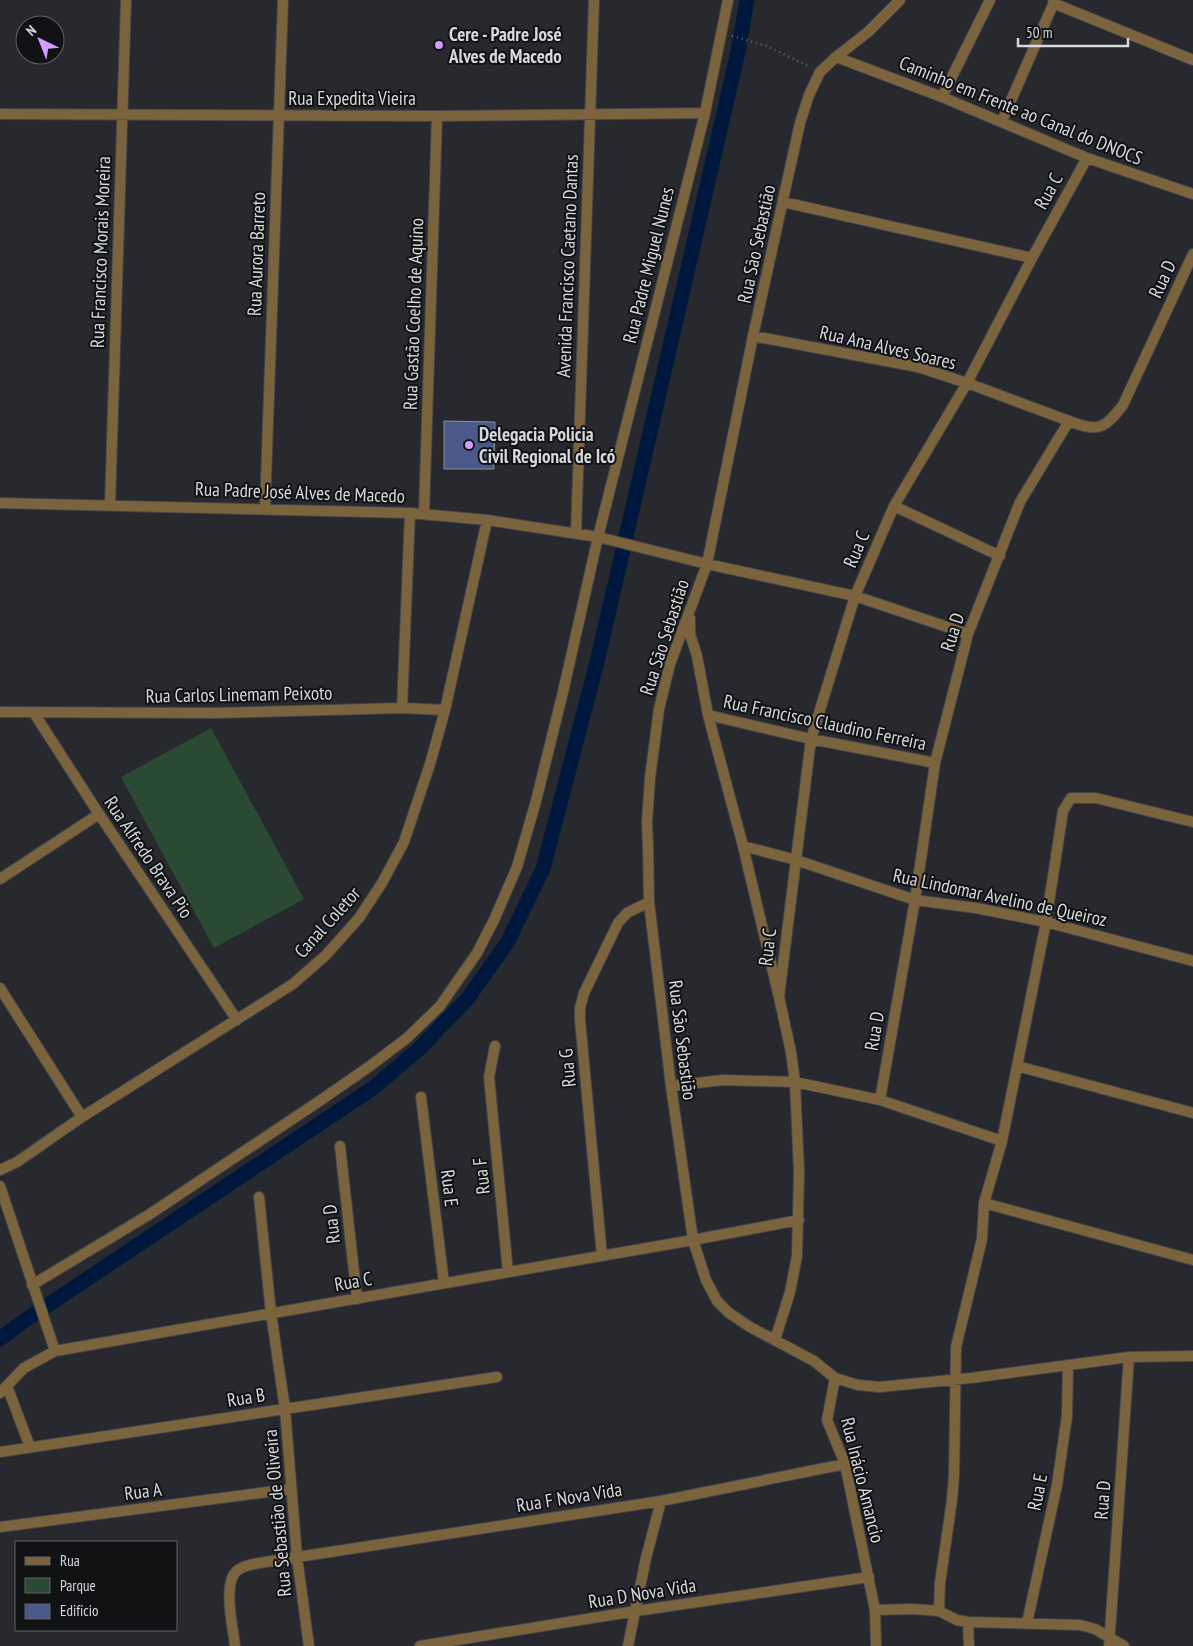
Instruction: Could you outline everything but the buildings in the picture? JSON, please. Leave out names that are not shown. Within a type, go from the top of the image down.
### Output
[{"type":"street","name":"Rua Francisco Morais Moreira","points":[[110,505],[126,0]]},
{"type":"street","name":"Rua Aurora Barreto","points":[[265,508],[283,0]]},
{"type":"street","name":"Avenida Francisco Caetano Dantas","points":[[576,533],[594,0]]},
{"type":"street","name":"Rua Padre Miguel Nunes","points":[[32,1285],[150,1214],[321,1100],[407,1038],[446,998],[477,953],[517,867],[543,774],[598,537],[705,113],[728,0]]},
{"type":"street","name":"Rua São Sebastião","points":[[835,1378],[814,1361],[750,1327],[729,1313],[717,1301],[706,1280],[693,1240],[671,1086],[650,902],[647,822],[650,778],[659,709],[670,664],[706,564],[800,123],[809,95],[820,72],[868,32],[900,0]]},
{"type":"street","points":[[942,97],[990,0]]},
{"type":"street","points":[[1002,122],[1054,2],[1193,60]]},
{"type":"street","name":"Caminho em Frente ao Canal do DNOCS","points":[[836,57],[942,97],[1087,158],[1193,194]]},
{"type":"street","name":"Rua Expedita Vieira","points":[[0,114],[437,116],[705,113]]},
{"type":"street","name":"Rua Gastão Coelho de Aquino","points":[[424,513],[437,116]]},
{"type":"street","name":"Rua C","points":[[779,997],[811,739],[855,596],[894,506],[967,383],[1087,158]]},
{"type":"street","points":[[783,202],[1032,258]]},
{"type":"street","name":"Rua D","points":[[880,1100],[915,900],[935,763],[968,634],[1020,502],[1069,421],[1094,428],[1112,420],[1122,406],[1193,254]]},
{"type":"street","name":"Rua Ana Alves Soares","points":[[754,336],[918,367],[1069,421]]},
{"type":"street","name":"Rua Padre José Alves de Macedo","points":[[0,503],[424,513],[487,520],[598,537],[706,564],[855,596],[968,634]]},
{"type":"street","points":[[894,506],[1000,556]]},
{"type":"street","points":[[402,708],[410,513]]},
{"type":"street","name":"Canal Coletor","points":[[0,1170],[17,1162],[82,1117],[293,984],[326,955],[359,918],[382,883],[404,842],[430,764],[445,710],[487,520]]},
{"type":"street","points":[[690,610],[690,634],[697,656],[708,715],[743,846],[779,997],[791,1052],[795,1082],[799,1172],[797,1256],[790,1292],[776,1340]]},
{"type":"street","name":"Rua Carlos Linemam Peixoto","points":[[0,712],[214,713],[402,708],[445,710]]},
{"type":"street","name":"Rua Alfredo Brava Pio","points":[[34,713],[237,1020]]},
{"type":"street","name":"Rua Francisco Claudino Ferreira","points":[[708,715],[811,739],[935,763]]},
{"type":"street","points":[[939,1611],[940,1583],[953,1483],[956,1347],[982,1239],[984,1203],[1002,1141],[1046,922],[1063,811],[1071,798],[1096,798],[1193,822]]},
{"type":"street","points":[[0,878],[99,814]]},
{"type":"street","name":"Rua Lindomar Avelino de Queiroz","points":[[743,846],[796,860],[915,900],[976,908],[1046,922],[1193,961]]},
{"type":"street","name":"Rua G","points":[[602,1256],[580,1008],[584,993],[618,923],[627,914],[650,902]]},
{"type":"street","points":[[0,988],[82,1117]]},
{"type":"street","name":"Rua F","points":[[495,1046],[489,1077],[508,1272]]},
{"type":"street","points":[[1017,1066],[1193,1113]]},
{"type":"street","points":[[671,1086],[723,1080],[795,1082],[880,1100],[1002,1141]]},
{"type":"street","name":"Rua E","points":[[421,1097],[444,1284]]},
{"type":"street","name":"Rua D","points":[[340,1146],[357,1299]]},
{"type":"street","points":[[0,1186],[55,1351]]},
{"type":"street","name":"Rua Sebastião de Oliveira","points":[[259,1197],[271,1314],[285,1409],[297,1557],[309,1646]]},
{"type":"street","points":[[984,1203],[1193,1260]]},
{"type":"street","name":"Rua C","points":[[3,1389],[24,1368],[55,1351],[799,1220]]},
{"type":"street","points":[[835,1378],[858,1385],[880,1387],[956,1380],[1129,1357],[1193,1356]]},
{"type":"street","name":"Rua D","points":[[1109,1642],[1129,1357]]},
{"type":"street","name":"Rua E","points":[[1026,1623],[1057,1485],[1066,1416],[1068,1366]]},
{"type":"street","name":"Rua B","points":[[0,1452],[497,1377]]},
{"type":"street","name":"Rua Inácio Amancio","points":[[835,1378],[827,1420],[845,1464],[876,1610],[876,1646]]},
{"type":"street","points":[[3,1389],[30,1447]]},
{"type":"street","name":"Rua F Nova Vida","points":[[235,1646],[230,1603],[230,1584],[234,1574],[241,1568],[259,1562],[661,1501],[845,1464]]},
{"type":"street","name":"Rua A","points":[[0,1527],[291,1489]]},
{"type":"street","points":[[628,1646],[646,1558],[661,1501]]},
{"type":"street","name":"Rua D Nova Vida","points":[[420,1646],[869,1577]]},
{"type":"street","points":[[876,1610],[912,1609],[939,1611],[956,1620],[968,1622],[1080,1625],[1095,1629],[1109,1642],[1124,1646]]},
{"type":"street","points":[[968,1622],[969,1646]]},
{"type":"path","points":[[730,35],[767,46],[820,72]]},
{"type":"green space","points":[[211,728],[304,899],[214,948],[121,777]]},
{"type":"waterway","points":[[0,1339],[21,1323],[373,1088],[419,1049],[468,998],[507,943],[543,869],[597,662],[738,52],[747,0]]},
{"type":"place","name":"Cere - Padre José Alves de Macedo","points":[[439,45]]},
{"type":"place","name":"Delegacia Policia Civil Regional de Icó","points":[[469,445]]}]
